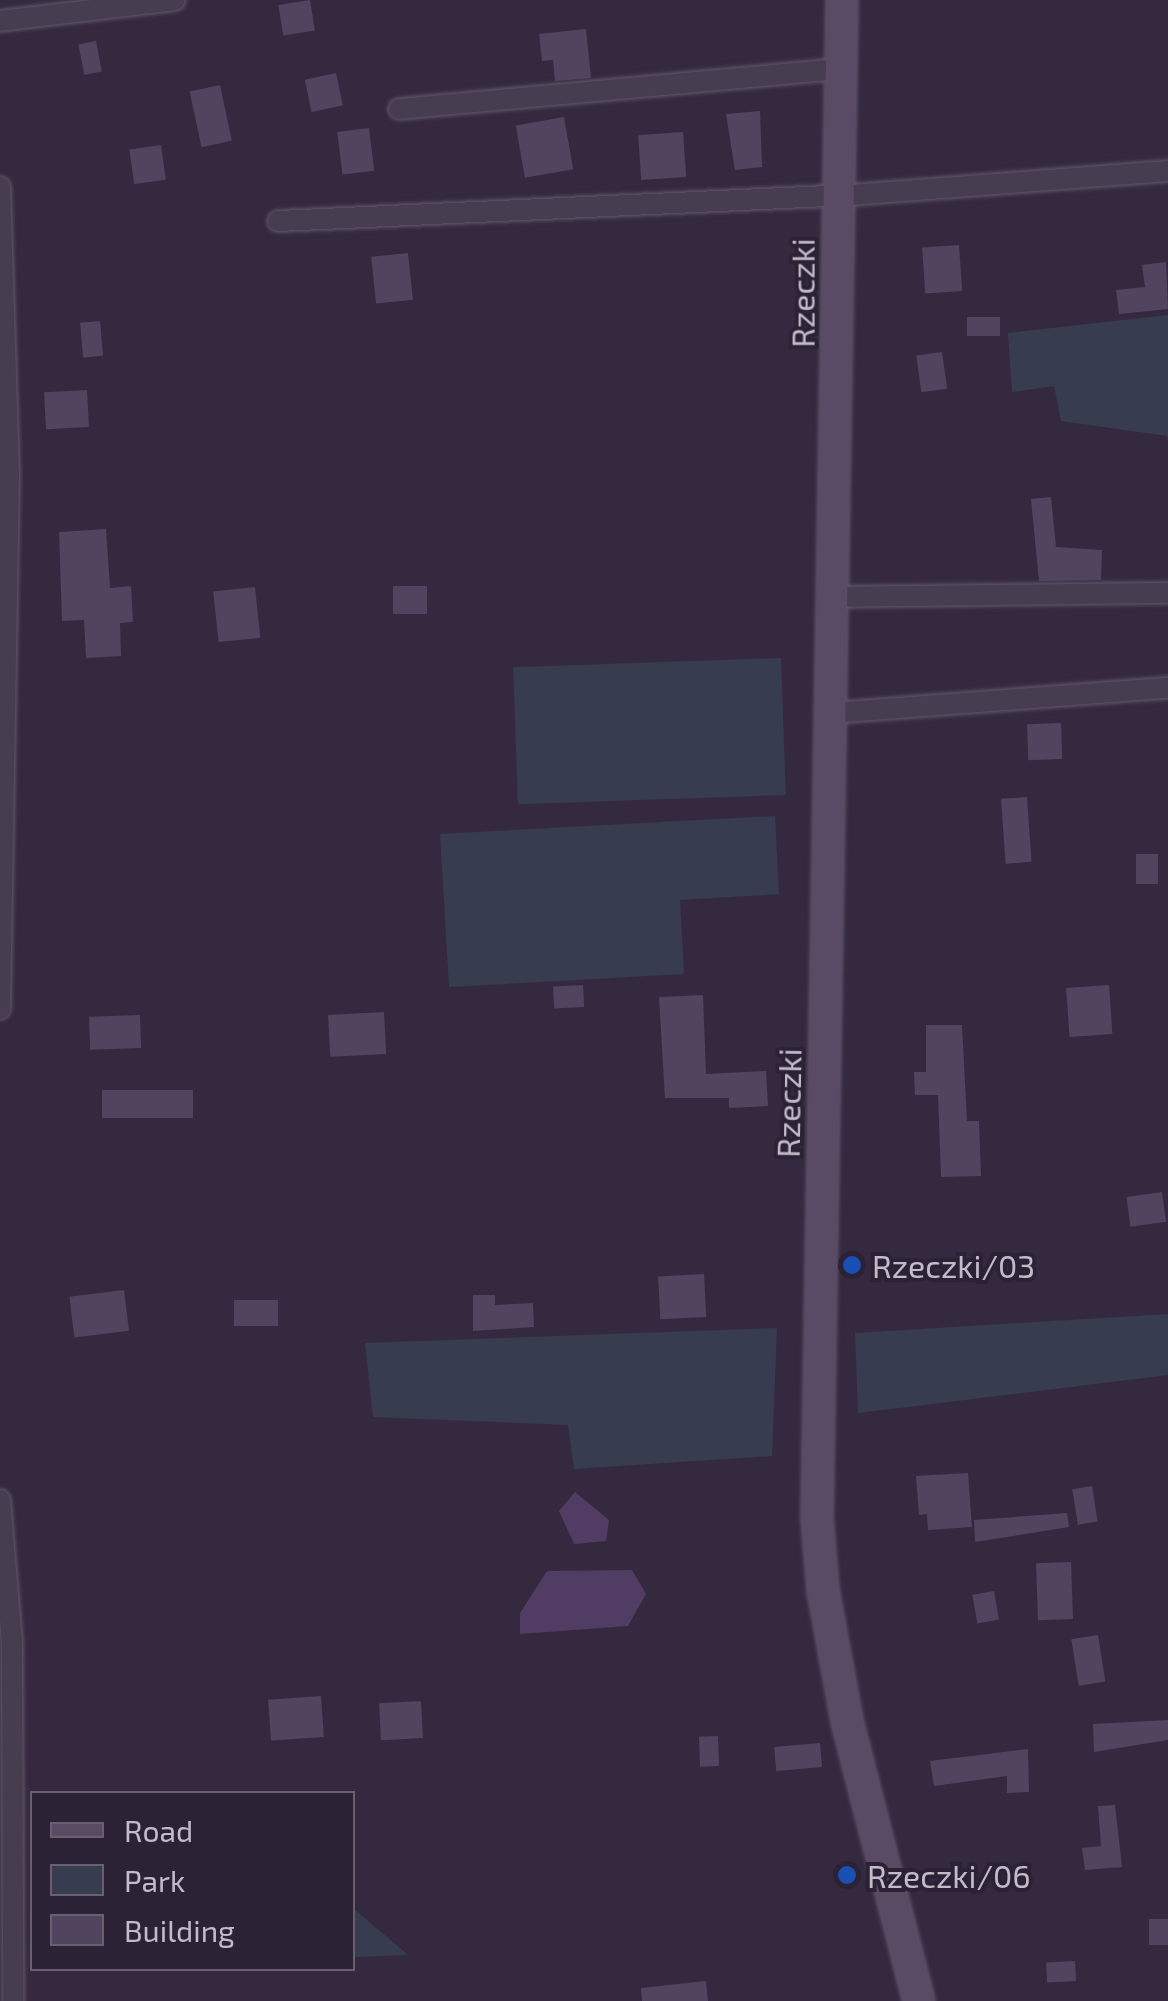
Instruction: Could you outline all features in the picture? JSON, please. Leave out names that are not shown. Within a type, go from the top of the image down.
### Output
[{"type":"main road","name":"Rzeczki","points":[[842,0],[818,1517],[822,1590],[847,1721],[919,2001]]},
{"type":"street","points":[[0,21],[175,0]]},
{"type":"street","points":[[399,110],[840,69]]},
{"type":"street","name":"Rzeczki","points":[[278,220],[838,195],[1168,171]]},
{"type":"street","points":[[0,186],[9,472],[0,1009]]},
{"type":"street","points":[[835,597],[1168,594]]},
{"type":"street","points":[[832,714],[1168,688]]},
{"type":"street","points":[[0,1500],[12,1642],[6,1958],[13,2001]]},
{"type":"green space","points":[[1168,315],[1168,442],[1167,436],[1061,421],[1054,386],[1012,392],[1008,333]]},
{"type":"green space","points":[[781,658],[786,795],[518,804],[513,667]]},
{"type":"green space","points":[[775,816],[779,894],[680,900],[684,974],[449,987],[440,834]]},
{"type":"green space","points":[[1168,1314],[1168,1375],[858,1413],[855,1333]]},
{"type":"green space","points":[[777,1328],[772,1456],[574,1469],[568,1425],[373,1417],[365,1343]]},
{"type":"green space","points":[[355,1910],[408,1955],[355,1957]]},
{"type":"shaded area","points":[[575,1492],[609,1520],[606,1541],[574,1544],[559,1511]]},
{"type":"shaded area","points":[[632,1570],[646,1594],[628,1626],[520,1634],[520,1613],[547,1571]]},
{"type":"building","points":[[310,0],[315,31],[283,36],[278,5]]},
{"type":"building","points":[[586,29],[591,78],[555,81],[553,60],[542,61],[539,34]]},
{"type":"building","points":[[96,41],[102,71],[84,75],[78,44]]},
{"type":"building","points":[[336,73],[343,105],[312,112],[305,80]]},
{"type":"building","points":[[220,85],[232,141],[202,147],[190,91]]},
{"type":"building","points":[[760,111],[762,167],[735,170],[726,114]]},
{"type":"building","points":[[564,117],[573,169],[525,178],[516,126]]},
{"type":"building","points":[[369,128],[374,171],[342,175],[337,132]]},
{"type":"building","points":[[683,132],[686,177],[641,180],[638,135]]},
{"type":"building","points":[[161,145],[166,180],[134,184],[129,149]]},
{"type":"building","points":[[959,245],[962,291],[925,293],[922,248]]},
{"type":"building","points":[[408,253],[413,300],[376,304],[371,257]]},
{"type":"building","points":[[1166,262],[1168,309],[1119,314],[1116,290],[1145,287],[1142,265]]},
{"type":"building","points":[[967,317],[1000,317],[1000,336],[967,336]]},
{"type":"building","points":[[100,321],[103,356],[83,358],[80,323]]},
{"type":"building","points":[[942,352],[947,389],[921,392],[916,356]]},
{"type":"building","points":[[87,390],[89,427],[46,429],[44,392]]},
{"type":"building","points":[[1051,497],[1056,547],[1102,550],[1101,580],[1039,581],[1031,499]]},
{"type":"building","points":[[106,529],[110,588],[131,586],[133,622],[120,623],[121,656],[86,658],[84,620],[62,621],[59,532]]},
{"type":"building","points":[[393,586],[427,586],[427,614],[393,614]]},
{"type":"building","points":[[255,587],[260,638],[219,642],[213,591]]},
{"type":"building","points":[[1061,723],[1062,759],[1028,760],[1027,724]]},
{"type":"building","points":[[1027,797],[1032,862],[1006,864],[1001,799]]},
{"type":"building","points":[[1136,854],[1158,854],[1158,884],[1136,884]]},
{"type":"building","points":[[583,985],[584,1007],[554,1009],[553,987]]},
{"type":"building","points":[[1109,985],[1112,1034],[1070,1037],[1066,988]]},
{"type":"building","points":[[703,995],[706,1074],[766,1071],[768,1106],[729,1108],[729,1098],[665,1098],[659,997]]},
{"type":"building","points":[[384,1012],[386,1054],[330,1057],[328,1015]]},
{"type":"building","points":[[140,1015],[141,1048],[90,1050],[89,1017]]},
{"type":"building","points":[[926,1025],[962,1025],[967,1121],[979,1121],[981,1176],[941,1177],[938,1095],[915,1095],[914,1072],[926,1072]]},
{"type":"building","points":[[102,1090],[193,1090],[193,1118],[102,1118]]},
{"type":"building","points":[[1162,1192],[1166,1222],[1131,1227],[1126,1197]]},
{"type":"building","points":[[704,1274],[706,1317],[660,1319],[658,1276]]},
{"type":"building","points":[[124,1290],[129,1331],[74,1337],[69,1297]]},
{"type":"building","points":[[473,1295],[495,1295],[495,1305],[533,1303],[534,1327],[473,1331]]},
{"type":"building","points":[[234,1300],[278,1300],[278,1326],[234,1326]]},
{"type":"building","points":[[968,1473],[972,1527],[928,1530],[927,1514],[919,1515],[916,1476]]},
{"type":"building","points":[[1092,1486],[1098,1522],[1078,1525],[1072,1489]]},
{"type":"building","points":[[1067,1513],[1069,1527],[975,1542],[974,1520]]},
{"type":"building","points":[[1071,1562],[1073,1619],[1038,1620],[1036,1563]]},
{"type":"building","points":[[994,1591],[999,1620],[977,1623],[972,1595]]},
{"type":"building","points":[[1098,1635],[1105,1681],[1079,1686],[1071,1639]]},
{"type":"building","points":[[321,1696],[324,1737],[271,1741],[268,1700]]},
{"type":"building","points":[[421,1701],[423,1738],[381,1740],[379,1703]]},
{"type":"building","points":[[1168,1720],[1168,1740],[1094,1752],[1093,1724]]},
{"type":"building","points":[[718,1736],[719,1766],[700,1767],[699,1737]]},
{"type":"building","points":[[820,1743],[822,1767],[776,1771],[774,1747]]},
{"type":"building","points":[[1028,1749],[1029,1792],[1007,1793],[1007,1776],[934,1786],[930,1761]]},
{"type":"building","points":[[1115,1805],[1122,1867],[1085,1870],[1082,1848],[1101,1846],[1098,1806]]},
{"type":"building","points":[[1149,1919],[1168,1919],[1168,1945],[1149,1945]]},
{"type":"building","points":[[1075,1961],[1076,1981],[1047,1982],[1046,1963]]},
{"type":"building","points":[[706,1981],[708,2001],[642,2001],[641,1988]]},
{"type":"place","name":"Rzeczki/03","points":[[852,1265]]},
{"type":"place","name":"Rzeczki/06","points":[[847,1875]]}]
